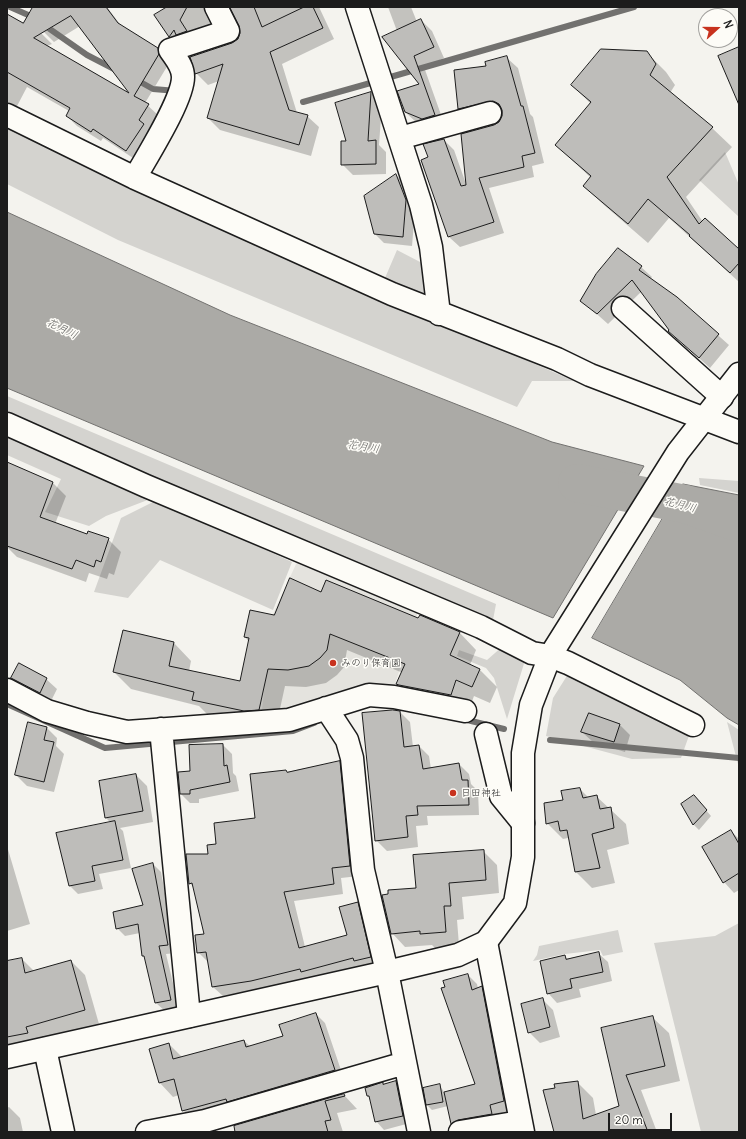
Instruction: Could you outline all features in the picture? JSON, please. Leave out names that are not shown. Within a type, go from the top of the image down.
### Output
[{"type":"street","points":[[135,178],[173,109],[183,78],[180,65],[170,50],[228,31],[216,7]]},
{"type":"street","points":[[357,7],[421,205],[432,247],[439,314]]},
{"type":"street","points":[[400,138],[490,113]]},
{"type":"street","points":[[7,115],[135,178],[439,314],[739,432]]},
{"type":"street","points":[[623,308],[722,397]]},
{"type":"street","points":[[7,1057],[458,955],[486,942],[516,903],[523,857],[524,746],[531,705],[550,656],[678,452],[739,374]]},
{"type":"street","points":[[7,424],[146,486],[481,627],[532,653],[550,656],[568,662],[693,725]]},
{"type":"street","points":[[7,690],[47,711],[87,723],[162,738],[289,720],[369,695],[394,697],[465,710]]},
{"type":"street","points":[[326,708],[347,740],[352,758],[363,870],[387,972],[419,1132]]},
{"type":"street","points":[[486,734],[501,796],[523,823]]},
{"type":"street","points":[[162,738],[189,1016]]},
{"type":"street","points":[[460,1132],[522,1127],[486,942]]},
{"type":"street","points":[[45,1049],[63,1132]]},
{"type":"street","points":[[147,1132],[205,1121],[405,1063]]},
{"type":"shaded area","points":[[7,121],[331,275],[574,381],[532,381],[517,407],[118,240],[7,184]]},
{"type":"shaded area","points":[[725,152],[739,185],[739,217],[699,180]]},
{"type":"shaded area","points":[[397,250],[422,263],[437,310],[382,285]]},
{"type":"shaded area","points":[[7,396],[496,604],[493,620],[7,419]]},
{"type":"shaded area","points":[[7,435],[158,496],[106,516],[89,526],[45,512],[61,479],[7,455]]},
{"type":"shaded area","points":[[699,478],[739,481],[739,493],[700,485]]},
{"type":"shaded area","points":[[157,500],[292,562],[273,610],[160,560],[128,598],[94,592],[121,518]]},
{"type":"shaded area","points":[[297,562],[420,605],[393,691],[261,718],[273,614]]},
{"type":"shaded area","points":[[503,646],[526,657],[507,719],[494,678],[486,668],[457,656],[459,650],[487,660]]},
{"type":"shaded area","points":[[570,671],[691,730],[681,758],[632,759],[546,736],[553,698]]},
{"type":"shaded area","points":[[727,722],[739,730],[739,768]]},
{"type":"shaded area","points":[[739,923],[739,1132],[701,1132],[654,943],[715,936]]},
{"type":"shaded area","points":[[618,930],[623,952],[603,956],[600,950],[565,954],[533,961],[537,955],[539,946]]},
{"type":"water","points":[[7,212],[230,315],[552,442],[644,466],[553,618],[7,388]]},
{"type":"water","points":[[683,484],[739,495],[739,725],[727,718],[680,680],[592,638]]},
{"type":"building","points":[[33,7],[106,7],[118,23],[158,48],[159,54],[134,96],[149,104],[139,120],[144,124],[126,151],[93,129],[91,132],[66,116],[70,108],[7,72],[7,14],[23,23]],"holes":[[[71,16],[129,93],[34,38]]]},
{"type":"building","points":[[167,7],[187,7],[180,20],[187,31],[176,35],[174,30],[169,37],[154,15]]},
{"type":"building","points":[[230,7],[254,7],[262,27],[304,7],[313,7],[323,28],[270,52],[289,110],[308,115],[299,145],[207,118],[223,64],[195,74],[190,57],[232,43],[238,39],[240,33],[239,26]]},
{"type":"building","points":[[421,19],[434,47],[414,56],[435,115],[422,119],[405,112],[397,91],[419,84],[382,37]]},
{"type":"building","points":[[739,47],[739,105],[718,56]]},
{"type":"building","points":[[601,49],[647,51],[656,64],[650,75],[713,127],[667,177],[699,224],[705,218],[739,249],[739,263],[730,273],[689,236],[690,235],[648,199],[628,224],[583,186],[591,176],[555,145],[591,102],[571,85]]},
{"type":"building","points":[[507,56],[521,106],[523,106],[535,153],[522,156],[524,167],[479,178],[494,222],[448,237],[421,160],[428,157],[423,144],[444,139],[461,186],[466,185],[461,134],[494,125],[499,122],[502,116],[502,110],[499,104],[493,101],[458,109],[454,70],[486,66],[485,62]]},
{"type":"building","points":[[371,92],[368,141],[376,140],[376,164],[341,165],[341,141],[346,141],[335,103]]},
{"type":"building","points":[[396,174],[406,200],[403,237],[374,234],[364,196]]},
{"type":"building","points":[[618,248],[642,266],[639,270],[677,297],[719,334],[699,358],[668,331],[669,330],[632,280],[597,314],[580,301],[596,274]]},
{"type":"building","points":[[7,462],[53,482],[40,517],[87,534],[88,531],[109,538],[101,562],[96,560],[94,567],[76,560],[72,569],[7,546]]},
{"type":"building","points":[[290,578],[321,592],[326,580],[418,618],[420,615],[460,632],[450,655],[480,669],[472,687],[456,680],[451,695],[396,684],[405,664],[330,634],[327,650],[320,658],[309,666],[288,670],[268,669],[259,710],[244,711],[192,700],[194,692],[113,672],[123,630],[174,642],[169,666],[240,681],[249,638],[244,637],[250,610],[274,615]]},
{"type":"building","points":[[19,663],[47,678],[40,693],[11,678]]},
{"type":"building","points":[[393,710],[400,711],[404,747],[419,745],[423,769],[459,763],[462,780],[468,780],[469,805],[417,806],[418,815],[406,816],[408,837],[375,841],[362,713]]},
{"type":"building","points":[[589,713],[620,724],[614,742],[581,732]]},
{"type":"building","points":[[28,722],[47,727],[44,740],[54,742],[44,782],[15,775]]},
{"type":"building","points":[[223,744],[224,766],[227,765],[230,782],[190,790],[190,794],[180,794],[178,772],[190,771],[189,745]]},
{"type":"building","points":[[340,761],[350,866],[332,868],[334,884],[284,892],[299,948],[347,935],[339,907],[358,902],[371,957],[354,961],[353,958],[301,972],[300,969],[251,981],[212,987],[206,952],[197,953],[195,935],[204,934],[192,883],[189,884],[186,854],[208,854],[207,845],[216,844],[214,823],[255,818],[250,774],[286,770],[287,772]]},
{"type":"building","points":[[136,774],[143,811],[105,818],[99,781]]},
{"type":"building","points":[[580,788],[583,798],[597,795],[600,809],[611,807],[614,828],[592,834],[600,868],[575,872],[567,830],[560,831],[558,821],[546,824],[544,803],[563,800],[561,791]]},
{"type":"building","points":[[694,795],[707,810],[693,825],[681,804]]},
{"type":"building","points":[[115,821],[123,860],[92,866],[95,881],[69,886],[56,833]]},
{"type":"building","points":[[731,830],[739,844],[739,873],[723,883],[702,847]]},
{"type":"building","points":[[484,850],[486,880],[449,883],[451,906],[444,906],[446,932],[420,934],[420,931],[391,934],[382,895],[388,894],[388,890],[416,888],[413,855]]},
{"type":"building","points":[[153,863],[168,945],[159,946],[171,1000],[155,1003],[144,956],[142,956],[138,924],[116,929],[113,912],[143,905],[132,869]]},
{"type":"building","points":[[599,952],[603,972],[570,979],[572,988],[547,994],[540,961],[565,955],[566,959]]},
{"type":"building","points":[[22,958],[25,973],[71,960],[85,1010],[26,1027],[28,1033],[7,1037],[7,961]]},
{"type":"building","points":[[468,974],[472,990],[482,986],[504,1101],[490,1105],[492,1114],[458,1120],[451,1124],[444,1092],[475,1084],[441,988],[445,987],[443,981]]},
{"type":"building","points":[[543,998],[550,1027],[528,1033],[521,1004]]},
{"type":"building","points":[[316,1013],[335,1070],[227,1102],[226,1099],[182,1111],[174,1079],[159,1083],[149,1049],[169,1043],[173,1059],[244,1040],[246,1047],[283,1036],[279,1025]]},
{"type":"building","points":[[653,1016],[665,1066],[626,1075],[648,1132],[554,1132],[543,1090],[555,1088],[554,1084],[578,1081],[583,1119],[619,1106],[601,1028]]},
{"type":"building","points":[[396,1081],[403,1116],[375,1122],[369,1096],[367,1096],[365,1088],[383,1082],[383,1084]]},
{"type":"building","points":[[440,1084],[443,1102],[426,1105],[423,1088]]},
{"type":"building","points":[[344,1094],[345,1096],[325,1101],[331,1120],[325,1121],[328,1132],[235,1132],[234,1126]]},
{"type":"waterway","points":[[10,7],[35,18]]},
{"type":"waterway","points":[[387,78],[634,7]]},
{"type":"waterway","points":[[44,25],[87,55],[116,70]]},
{"type":"waterway","points":[[135,79],[153,89],[177,91]]},
{"type":"waterway","points":[[303,102],[374,82]]},
{"type":"waterway","name":"花月川","points":[[577,483],[685,504],[739,523]]},
{"type":"waterway","points":[[7,704],[105,748],[293,731],[314,723]]},
{"type":"waterway","points":[[463,719],[504,729]]},
{"type":"waterway","points":[[550,740],[739,758]]},
{"type":"place","name":"みのり保育園","points":[[333,663]]},
{"type":"place","name":"日田神社","points":[[453,793]]}]
